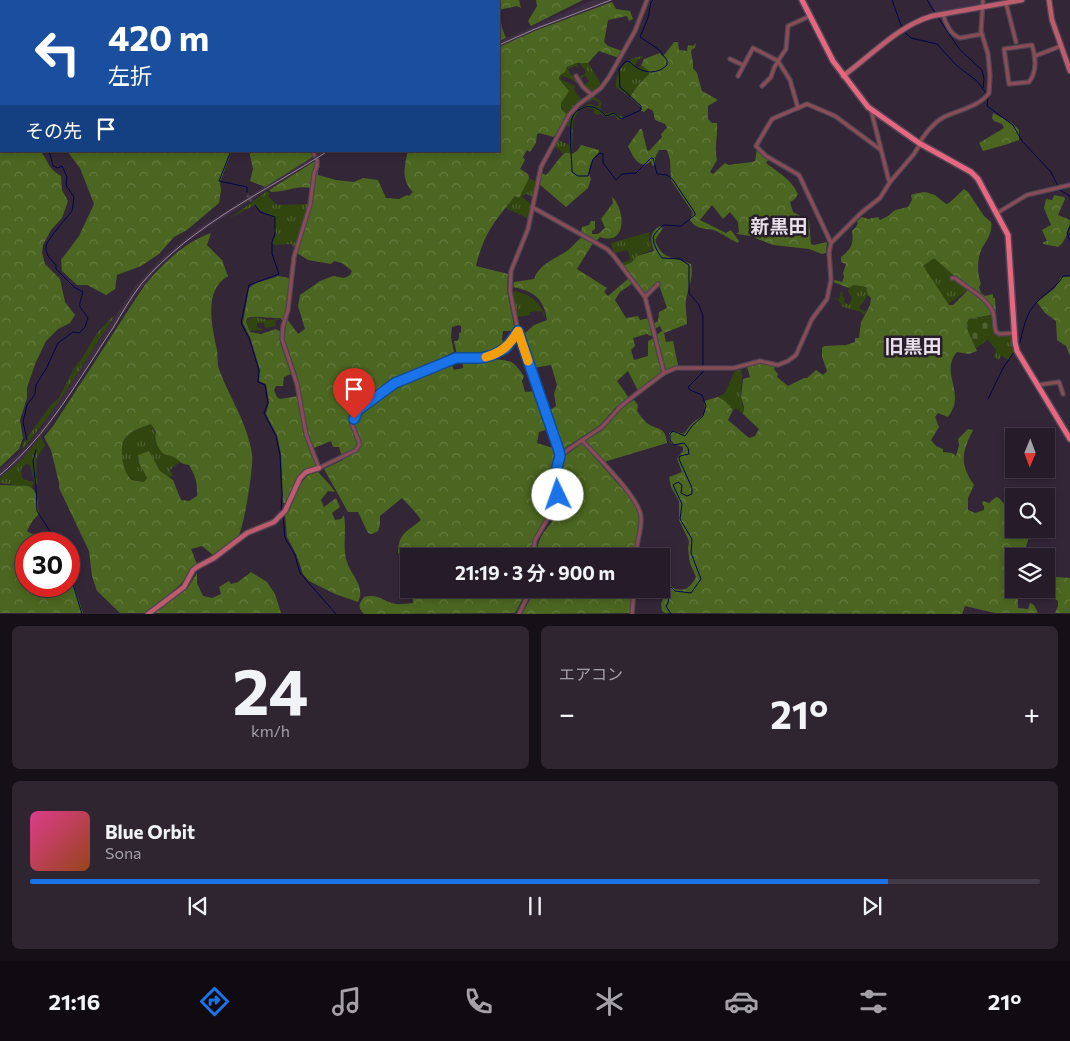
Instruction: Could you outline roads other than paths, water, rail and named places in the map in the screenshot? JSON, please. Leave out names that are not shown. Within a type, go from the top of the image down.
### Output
[{"type":"main road","points":[[802,0],[833,61],[870,109],[920,143],[975,175],[1006,230],[1009,240],[1014,333],[1017,351],[1070,439]]},
{"type":"street","points":[[534,548],[535,540],[558,501],[557,467],[560,456],[518,331],[510,291],[511,274],[528,229],[541,167],[562,126],[573,110],[600,88],[609,77],[635,31],[647,0]]},
{"type":"street","points":[[560,456],[602,427],[620,407],[664,373],[681,368],[739,368],[760,361],[778,365],[792,358],[798,351],[814,316],[828,299],[831,280],[829,252],[831,243],[861,213],[880,198],[890,182],[914,154],[928,131],[941,119],[979,102],[988,93],[990,76],[988,54],[982,34],[983,0]]},
{"type":"street","points":[[844,76],[906,27],[926,18],[1022,0]]},
{"type":"street","points":[[1049,0],[1052,20],[1070,71]]},
{"type":"street","points":[[1006,3],[1016,42]]},
{"type":"street","points":[[943,14],[947,24],[957,37],[982,34]]},
{"type":"street","points":[[762,86],[772,77],[774,68],[786,49],[788,26],[810,16]]},
{"type":"street","points":[[1032,45],[1035,56],[1035,75],[1029,82],[1008,84],[1004,49],[1032,45]]},
{"type":"street","points":[[1035,56],[1061,46]]},
{"type":"street","points":[[738,76],[753,48],[778,61],[790,80],[798,108]]},
{"type":"street","points":[[730,59],[743,65]]},
{"type":"street","points":[[576,76],[581,85],[592,95]]},
{"type":"street","points":[[831,243],[799,175],[766,156],[756,146],[772,119],[808,104],[834,116],[881,150]]},
{"type":"street","points":[[870,109],[890,182]]},
{"type":"street","points":[[315,155],[317,166],[314,174],[310,205],[294,257],[288,310],[282,333],[283,344],[297,384],[306,434],[319,468]]},
{"type":"street","points":[[997,213],[1033,193],[1070,185]]},
{"type":"street","points":[[532,207],[607,249],[644,297],[664,373]]},
{"type":"street","points":[[952,278],[955,278],[983,298],[994,317],[996,332],[1000,334],[1014,333]]},
{"type":"street","points":[[644,297],[658,284]]},
{"type":"street","points":[[148,614],[184,587],[195,568],[214,558],[247,533],[274,522],[285,511],[300,478],[306,472],[352,453],[358,448],[359,442],[352,424],[356,412],[387,389],[446,360],[481,358],[493,355],[506,348],[518,331]]},
{"type":"street","points":[[1037,385],[1059,382],[1063,394]]},
{"type":"street","points":[[582,440],[637,506],[641,518],[637,548]]},
{"type":"street","points":[[519,614],[527,598]]},
{"type":"street","points":[[632,614],[633,598]]},
{"type":"waterway","points":[[653,0],[640,37],[658,49],[667,60],[667,65],[658,71],[648,72],[638,69],[626,61],[619,69],[620,87],[641,106],[641,110],[621,119],[614,113],[606,116],[594,107],[585,107],[578,110],[573,116],[571,143],[572,172],[578,176],[588,176],[593,159],[600,153],[603,154],[603,163],[616,180],[622,174],[636,173],[653,158],[657,174],[667,175],[673,180],[695,213],[681,226],[663,225],[653,238],[655,247],[662,258],[680,259],[689,265],[689,293],[699,305],[703,316],[703,372],[688,387],[690,390],[702,395],[706,406],[703,416],[685,436],[673,431],[670,434],[670,440],[674,445],[684,443],[688,448],[689,454],[680,456],[679,459],[692,488],[692,494],[687,496],[681,493],[682,485],[678,482],[673,485],[682,504],[680,519],[692,539],[691,553],[701,579],[691,593],[675,591],[668,584],[664,583],[669,594],[666,606],[671,614]]},
{"type":"waterway","points":[[892,0],[902,28]]},
{"type":"waterway","points":[[927,0],[935,13]]},
{"type":"waterway","points":[[937,16],[960,50],[982,70],[983,88]]},
{"type":"waterway","points":[[904,32],[911,38],[937,44],[956,65],[977,81],[988,96],[987,106],[1013,125],[1022,141],[1051,172],[1060,190],[1070,196]]},
{"type":"waterway","points":[[27,440],[23,422],[27,405],[35,394],[36,385],[58,343],[73,332],[79,333],[85,327],[88,318],[80,306],[83,292],[74,287],[56,269],[56,265],[48,256],[46,250],[46,245],[53,234],[72,211],[74,197],[67,187],[67,177],[62,166],[58,168],[53,166],[48,152]]},
{"type":"waterway","points":[[231,152],[219,181],[247,187],[247,192]]},
{"type":"waterway","points":[[255,205],[260,212],[275,217],[272,254],[279,274],[249,285],[241,323],[249,338],[259,370],[258,382],[265,385],[268,403],[264,413],[276,436],[280,455],[281,513]]},
{"type":"waterway","points":[[1070,226],[1067,233],[1070,240]]},
{"type":"waterway","points":[[1019,346],[1025,323],[1033,307],[1055,287],[1063,276],[1070,276]]},
{"type":"waterway","points":[[988,399],[1003,368],[1014,352]]},
{"type":"waterway","points":[[36,450],[33,461],[37,511],[50,532]]},
{"type":"waterway","points":[[283,516],[285,538],[295,555],[300,573],[336,614]]},
{"type":"waterway","points":[[77,597],[82,614]]},
{"type":"tunnel","points":[[247,195],[252,202]]},
{"type":"railway","points":[[500,45],[611,0]]},
{"type":"railway","points":[[0,475],[33,442],[62,406],[134,294],[162,262],[206,227],[326,152]]},
{"type":"district","name":"新黒田","points":[[779,225]]},
{"type":"district","name":"旧黒田","points":[[913,345]]}]
